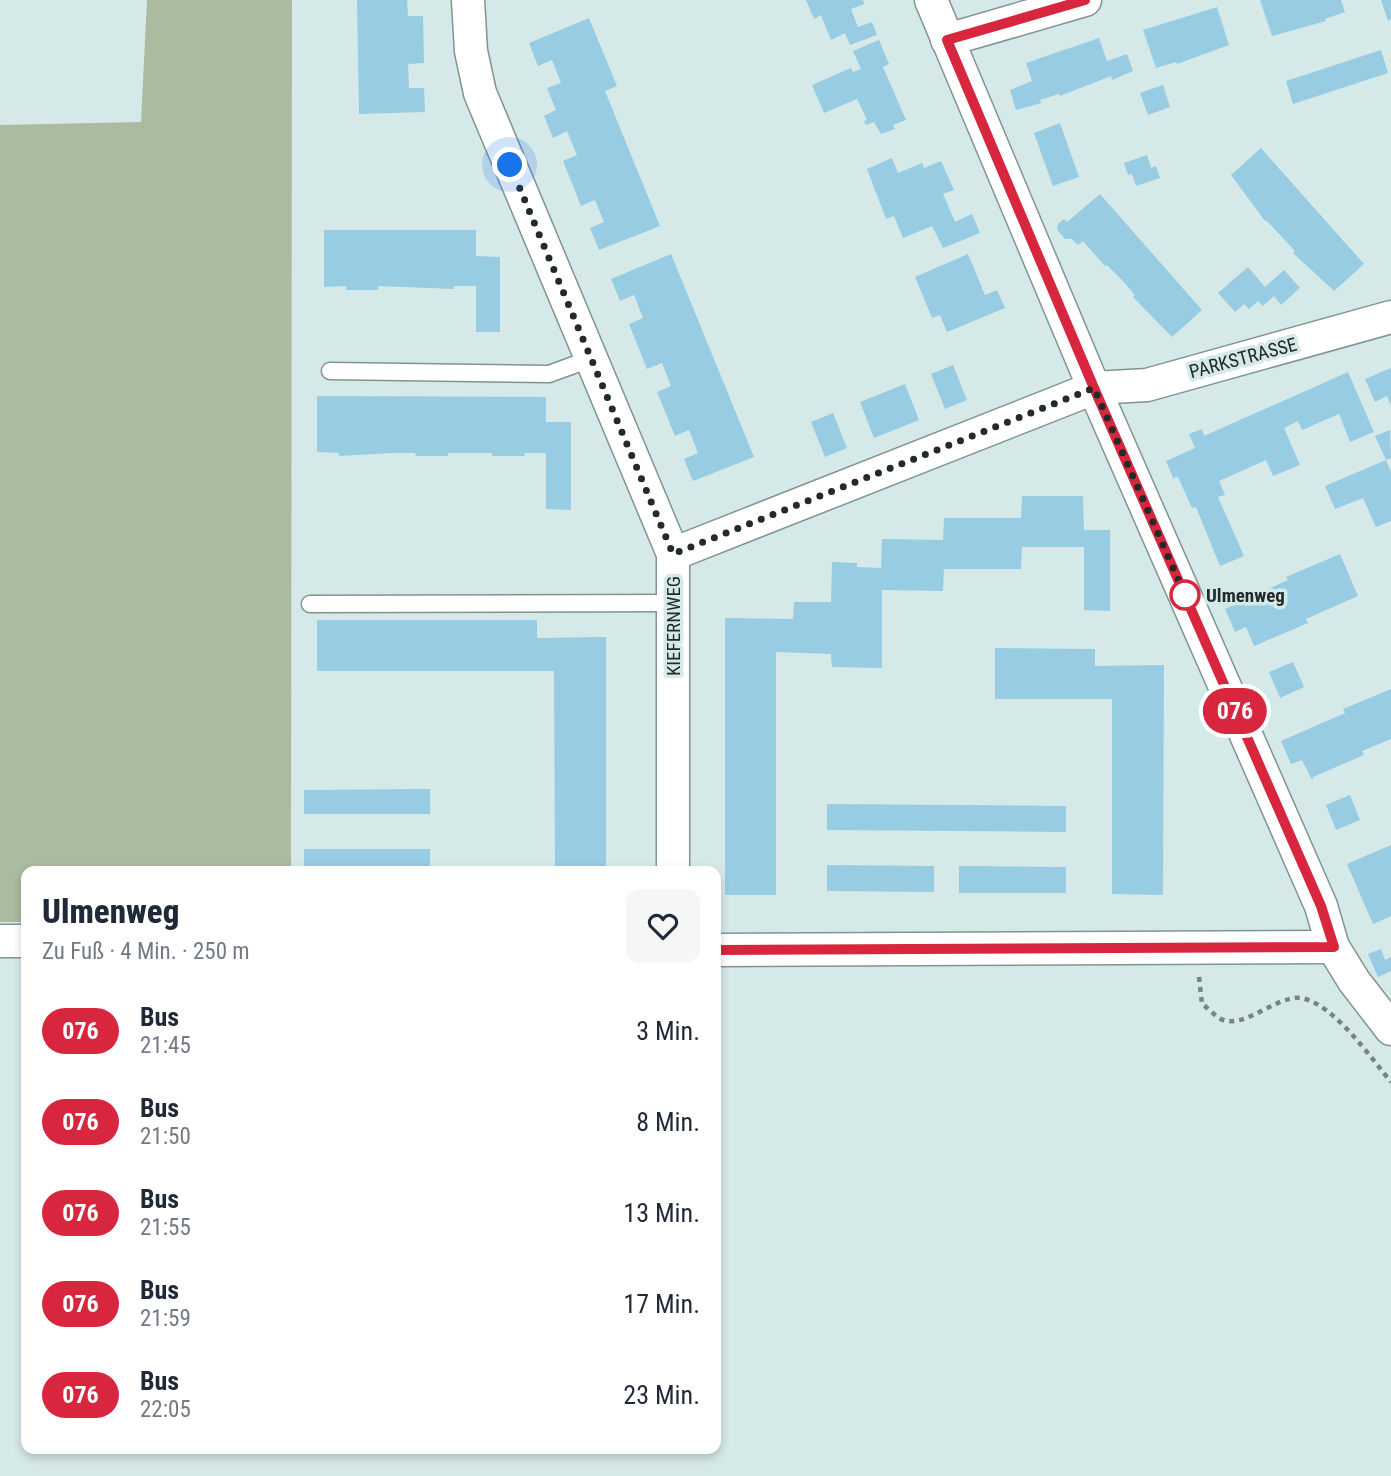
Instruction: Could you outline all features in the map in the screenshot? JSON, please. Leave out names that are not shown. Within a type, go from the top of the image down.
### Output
[{"type":"street","name":"KIEFERNWEG","points":[[468,0],[471,51],[480,93],[673,554],[673,866]]},
{"type":"street","points":[[931,0],[1094,388],[1321,906],[1334,947],[1354,981],[1391,1030]]},
{"type":"street","points":[[947,40],[1085,0]]},
{"type":"street","name":"PARKSTRASSE","points":[[1094,388],[1147,385],[1391,317]]},
{"type":"street","points":[[673,554],[1094,388]]},
{"type":"street","points":[[0,941],[21,941]]},
{"type":"street","points":[[721,950],[1334,947]]},
{"type":"lane","points":[[330,371],[549,374],[590,359]]},
{"type":"lane","points":[[310,604],[673,603]]},
{"type":"path","points":[[1196,948],[1202,1004],[1221,1020],[1242,1020],[1282,1001],[1299,998],[1318,1004],[1351,1033],[1391,1082]]},
{"type":"green space","points":[[147,0],[292,0],[291,866],[21,866],[21,922],[0,922],[0,125],[141,122]]},
{"type":"building","points":[[357,0],[407,0],[408,16],[423,16],[424,63],[408,64],[409,88],[424,88],[425,112],[359,114]]},
{"type":"building","points":[[806,0],[863,0],[864,4],[851,9],[858,27],[872,22],[877,35],[850,45],[845,33],[831,40],[821,15],[814,19]]},
{"type":"building","points":[[1260,0],[1341,0],[1345,12],[1325,19],[1326,21],[1272,36]]},
{"type":"building","points":[[1381,0],[1391,0],[1391,19],[1388,21]]},
{"type":"building","points":[[1217,7],[1229,45],[1177,64],[1176,62],[1156,68],[1143,30]]},
{"type":"building","points":[[589,18],[617,86],[605,91],[660,226],[599,250],[590,228],[604,222],[595,200],[581,206],[563,161],[577,155],[567,131],[553,138],[544,116],[556,110],[547,88],[561,83],[552,60],[538,66],[529,43]]},
{"type":"building","points":[[1099,38],[1107,61],[1127,54],[1133,71],[1112,80],[1111,76],[1016,110],[1010,90],[1032,81],[1026,63]]},
{"type":"building","points":[[879,40],[889,64],[883,67],[906,120],[893,125],[895,129],[881,134],[874,122],[866,125],[864,121],[867,120],[857,99],[824,113],[812,85],[851,68],[853,72],[861,69],[853,51]]},
{"type":"building","points":[[1381,50],[1388,73],[1293,104],[1286,81]]},
{"type":"building","points":[[1163,85],[1170,107],[1148,115],[1140,93]]},
{"type":"building","points":[[1060,123],[1079,177],[1053,186],[1034,133]]},
{"type":"building","points":[[1261,148],[1364,264],[1334,291],[1293,253],[1295,251],[1265,221],[1231,175]]},
{"type":"building","points":[[1147,155],[1151,168],[1156,166],[1160,178],[1136,186],[1124,163]]},
{"type":"building","points":[[892,158],[898,173],[922,163],[924,168],[941,161],[954,190],[943,194],[955,222],[972,214],[980,233],[943,248],[932,226],[903,238],[894,216],[886,219],[867,169]]},
{"type":"building","points":[[1100,194],[1202,310],[1172,337],[1083,241],[1078,245],[1072,239],[1065,239],[1057,229],[1064,219],[1067,222]]},
{"type":"building","points":[[324,230],[476,230],[476,256],[500,257],[500,332],[476,332],[476,286],[454,286],[454,289],[378,286],[378,290],[346,290],[346,286],[324,287]]},
{"type":"building","points":[[671,254],[754,457],[693,481],[684,459],[698,453],[689,430],[675,436],[657,392],[671,386],[662,363],[647,369],[629,324],[643,318],[634,295],[620,301],[611,279]]},
{"type":"building","points":[[968,254],[985,295],[997,290],[1005,308],[947,332],[940,315],[932,318],[915,277]]},
{"type":"building","points":[[1248,267],[1265,287],[1284,270],[1300,288],[1281,305],[1274,296],[1263,306],[1258,301],[1249,309],[1244,304],[1235,312],[1218,293]]},
{"type":"building","points":[[953,365],[967,400],[945,409],[931,374]]},
{"type":"building","points":[[1391,368],[1391,406],[1387,396],[1375,402],[1365,379]]},
{"type":"building","points":[[1348,372],[1374,432],[1350,442],[1339,414],[1302,430],[1298,421],[1284,428],[1300,465],[1273,476],[1266,460],[1219,481],[1225,495],[1218,497],[1244,556],[1220,566],[1196,507],[1192,508],[1178,477],[1173,478],[1166,461],[1195,448],[1189,434],[1202,429],[1204,436]]},
{"type":"building","points":[[905,384],[919,420],[874,438],[860,402]]},
{"type":"building","points":[[317,396],[546,397],[546,422],[571,422],[571,510],[546,509],[546,453],[524,453],[525,456],[448,453],[448,456],[416,456],[415,453],[393,453],[339,456],[339,453],[317,452]]},
{"type":"building","points":[[833,413],[847,448],[825,457],[811,422]]},
{"type":"building","points":[[1390,430],[1391,458],[1386,460],[1375,436]]},
{"type":"building","points":[[1386,460],[1391,472],[1391,521],[1376,527],[1363,498],[1335,509],[1325,486]]},
{"type":"building","points":[[1022,496],[1083,496],[1084,530],[1110,530],[1110,611],[1084,610],[1084,547],[1022,547],[1021,569],[944,569],[943,591],[882,590],[882,668],[832,667],[831,654],[776,652],[776,895],[725,895],[725,618],[793,619],[794,602],[831,602],[832,562],[881,568],[882,539],[943,540],[944,518],[1021,518]]},
{"type":"building","points":[[1340,554],[1358,596],[1306,619],[1308,623],[1254,646],[1246,627],[1235,632],[1225,609],[1288,580],[1286,577]]},
{"type":"building","points":[[317,620],[537,620],[537,638],[606,637],[606,866],[555,866],[554,671],[317,671]]},
{"type":"building","points":[[995,648],[1095,649],[1095,666],[1164,665],[1163,895],[1112,894],[1112,699],[995,699]]},
{"type":"building","points":[[1293,662],[1304,687],[1280,698],[1269,672]]},
{"type":"building","points":[[1391,689],[1391,739],[1362,751],[1364,755],[1313,777],[1312,780],[1302,760],[1291,764],[1281,741],[1345,713],[1343,709]]},
{"type":"building","points":[[430,789],[430,814],[304,814],[304,790]]},
{"type":"building","points":[[1350,795],[1360,820],[1336,830],[1326,805]]},
{"type":"building","points":[[827,804],[1066,806],[1066,832],[827,830]]},
{"type":"building","points":[[1391,845],[1391,916],[1373,924],[1347,864]]},
{"type":"building","points":[[304,849],[430,849],[430,866],[304,866]]},
{"type":"building","points":[[827,865],[934,866],[934,892],[827,891]]},
{"type":"building","points":[[959,866],[1066,867],[1066,893],[959,893]]},
{"type":"building","points":[[1381,949],[1385,960],[1391,957],[1391,971],[1378,977],[1368,954]]},
{"type":"bus line","name":"076","points":[[721,950],[1334,947],[1321,906],[1094,388],[947,40],[1085,0]]},
{"type":"place","name":"Ulmenweg","points":[[1185,595]]},
{"type":"route","points":[[510,165],[673,554],[1094,388],[1185,595]]}]
